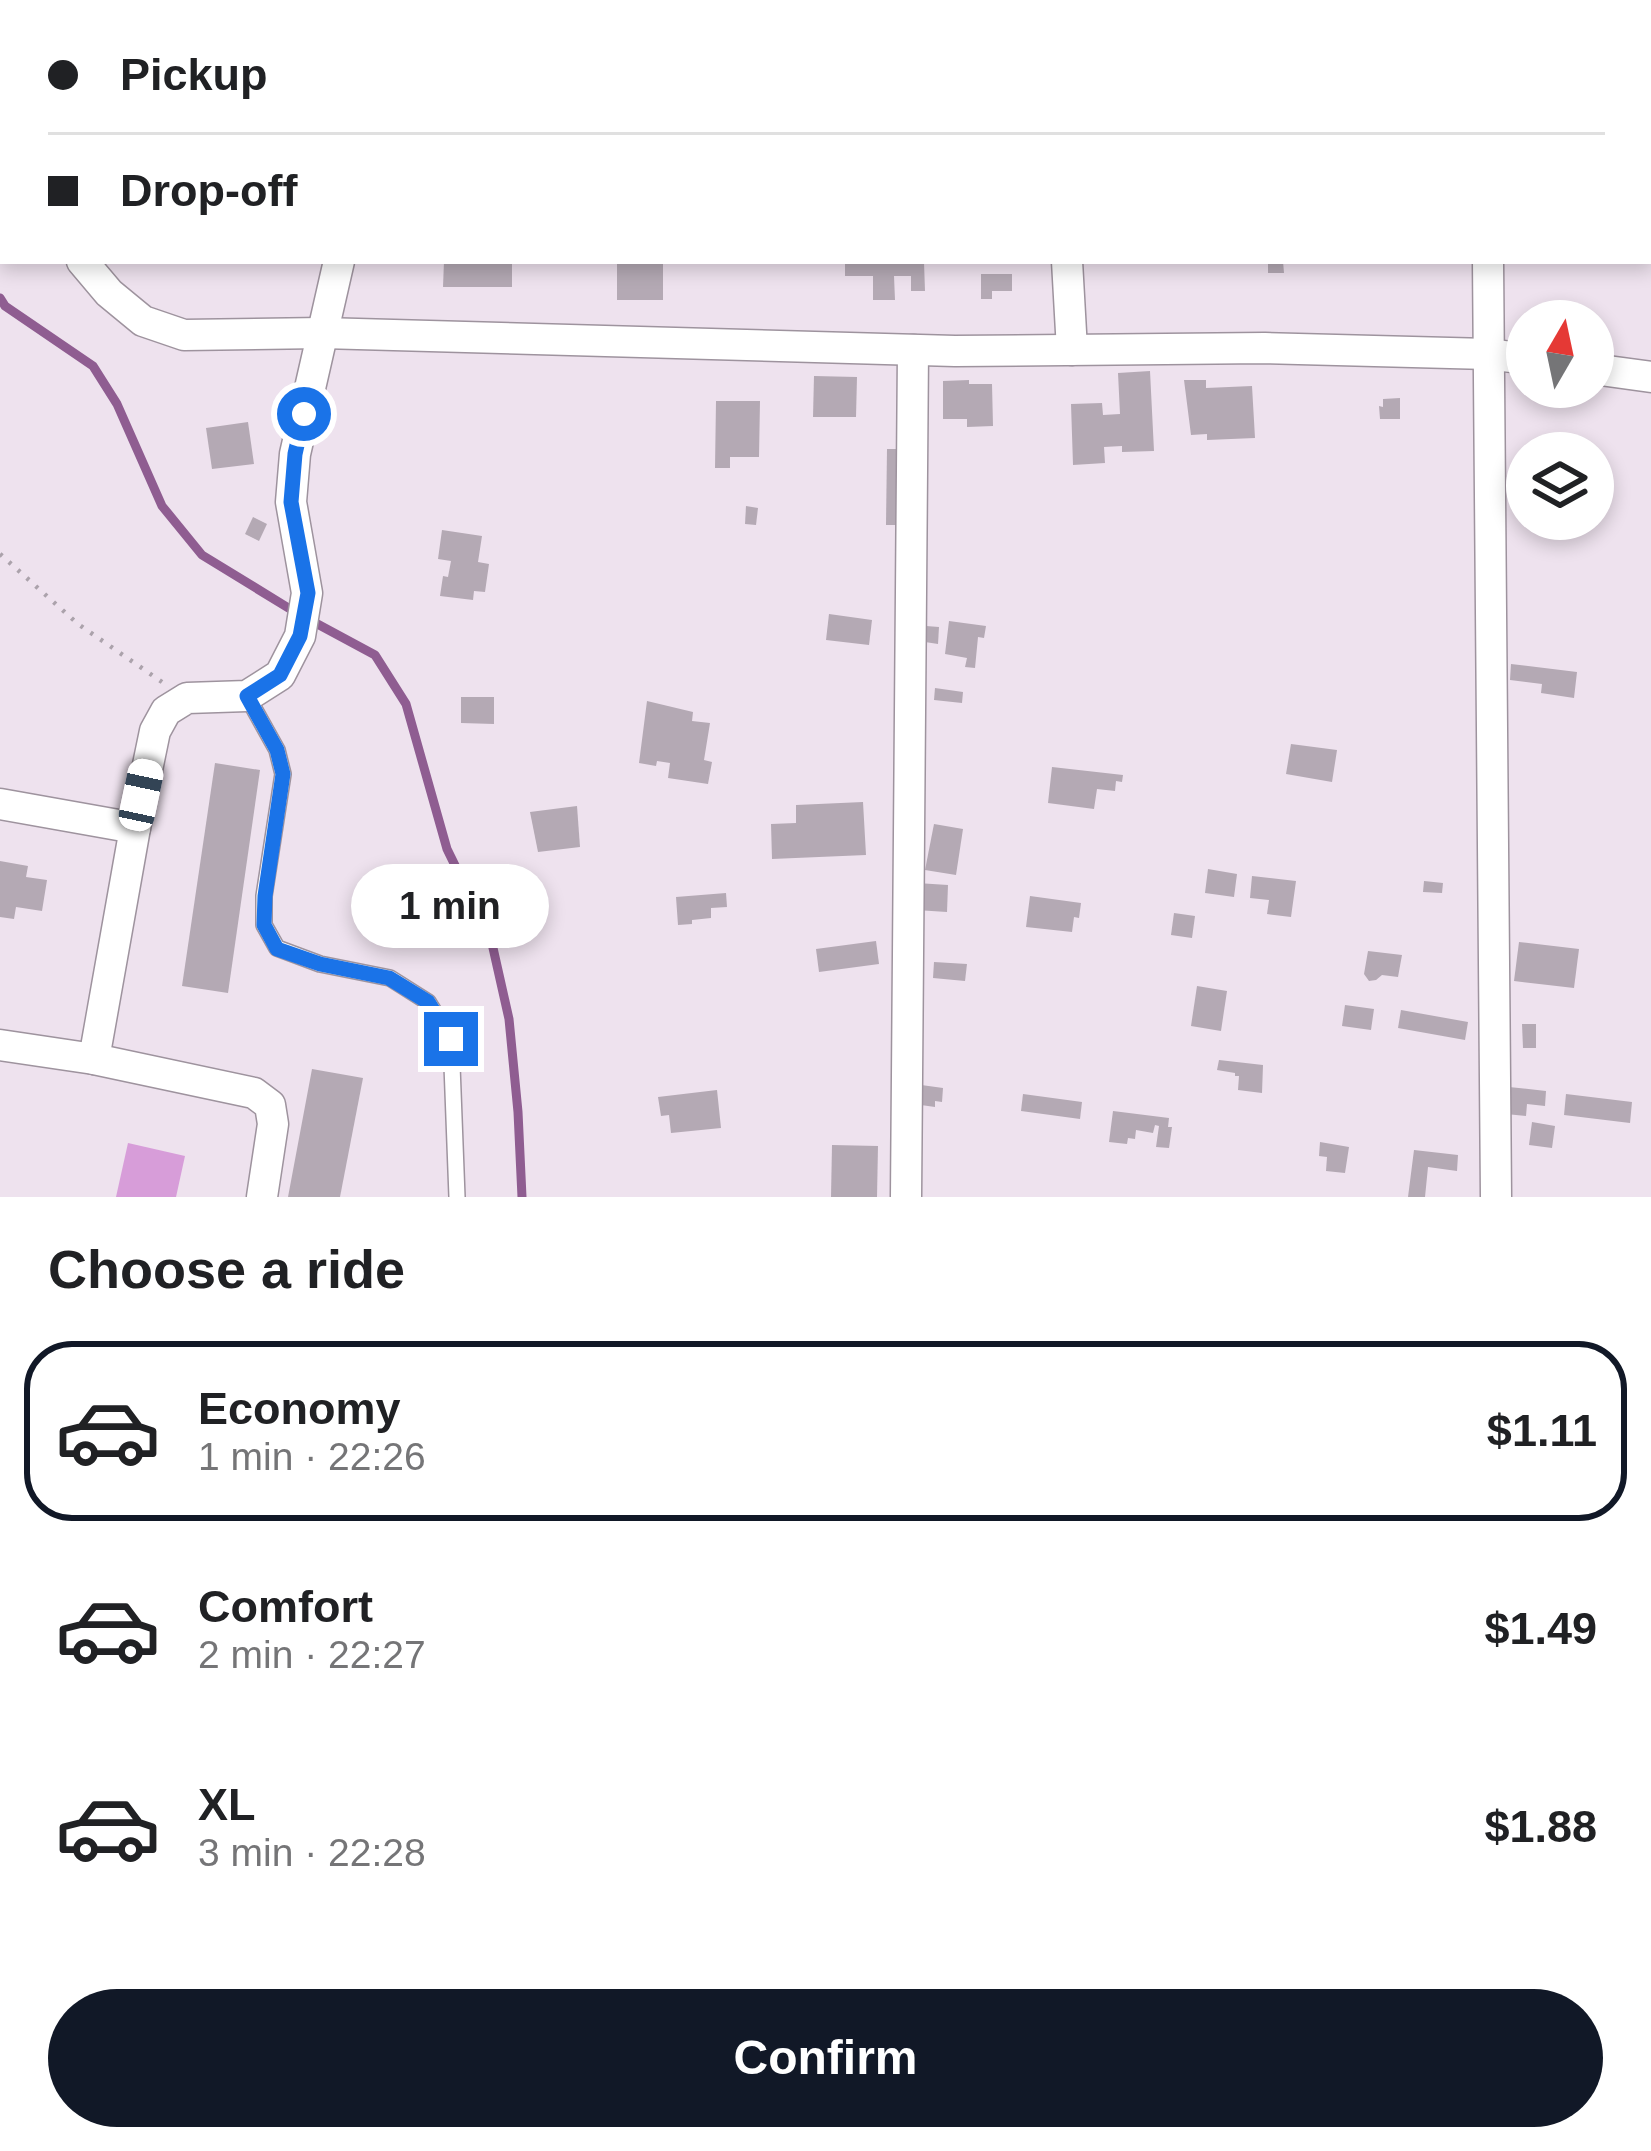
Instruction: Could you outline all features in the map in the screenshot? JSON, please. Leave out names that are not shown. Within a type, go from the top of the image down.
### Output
[{"type":"street","points":[[85,264],[143,322],[184,335],[322,333],[913,350],[1265,348],[1506,356]]},
{"type":"street","points":[[94,1059],[155,731],[166,711],[187,698],[247,696],[280,675],[300,636],[307,597],[291,502],[295,454],[338,264]]},
{"type":"street","points":[[1067,264],[1072,350]]},
{"type":"street","points":[[1488,264],[1496,1197]]},
{"type":"street","points":[[906,1197],[913,350]]},
{"type":"street","points":[[1614,372],[1651,377]]},
{"type":"street","points":[[0,804],[134,827]]},
{"type":"street","points":[[0,1045],[94,1059],[254,1093],[270,1105],[273,1124],[262,1197]]},
{"type":"lane","points":[[247,696],[277,750],[283,774],[264,925],[277,949],[320,964],[389,978],[428,1002],[451,1039],[457,1197]]},
{"type":"path","points":[[0,554],[78,624],[187,698]]},
{"type":"shaded area","points":[[128,1143],[185,1156],[176,1197],[116,1197]]},
{"type":"building","points":[[444,264],[512,264],[512,287],[443,287]]},
{"type":"building","points":[[617,264],[663,264],[663,300],[617,300]]},
{"type":"building","points":[[845,264],[924,264],[925,291],[911,291],[911,276],[894,276],[895,300],[873,300],[873,276],[845,276]]},
{"type":"building","points":[[1268,264],[1283,264],[1284,273],[1268,273]]},
{"type":"building","points":[[981,274],[1012,274],[1012,291],[992,291],[992,299],[981,299]]},
{"type":"building","points":[[1150,371],[1154,451],[1104,447],[1105,463],[1073,465],[1071,404],[1102,403],[1103,415],[1120,414],[1118,373]]},
{"type":"building","points":[[814,376],[857,377],[856,417],[813,417]]},
{"type":"building","points":[[969,380],[969,384],[992,384],[993,426],[967,427],[967,419],[943,419],[943,381]]},
{"type":"building","points":[[1184,380],[1206,380],[1206,388],[1252,386],[1255,438],[1207,440],[1207,434],[1191,435]]},
{"type":"building","points":[[1400,398],[1400,419],[1380,419],[1383,399]]},
{"type":"building","points":[[716,401],[760,401],[759,457],[730,457],[730,468],[715,468]]},
{"type":"building","points":[[248,422],[254,464],[212,469],[206,428]]},
{"type":"building","points":[[887,449],[909,449],[908,525],[886,525]]},
{"type":"building","points":[[746,506],[758,508],[756,525],[745,524]]},
{"type":"building","points":[[253,517],[267,524],[259,541],[245,534]]},
{"type":"building","points":[[442,530],[482,536],[478,562],[489,564],[485,592],[474,591],[473,600],[440,596],[451,561],[438,559]]},
{"type":"building","points":[[829,614],[872,620],[869,645],[826,640]]},
{"type":"building","points":[[949,621],[986,626],[984,638],[978,637],[975,668],[965,667],[967,658],[945,654]]},
{"type":"building","points":[[926,626],[939,627],[938,644],[925,642]]},
{"type":"building","points":[[1511,664],[1577,672],[1574,698],[1541,693],[1542,684],[1510,680]]},
{"type":"building","points":[[935,688],[963,692],[962,703],[934,700]]},
{"type":"building","points":[[461,697],[494,697],[494,724],[461,723]]},
{"type":"building","points":[[647,701],[693,712],[692,721],[710,723],[704,760],[712,762],[708,784],[668,778],[670,763],[639,763]]},
{"type":"building","points":[[1291,744],[1337,750],[1332,782],[1286,774]]},
{"type":"building","points":[[215,763],[260,770],[228,993],[182,986]]},
{"type":"building","points":[[1052,767],[1123,775],[1122,782],[1116,781],[1115,791],[1097,789],[1094,809],[1048,803]]},
{"type":"building","points":[[863,802],[866,855],[772,859],[771,824],[796,823],[796,805]]},
{"type":"building","points":[[577,806],[580,847],[538,852],[530,812]]},
{"type":"building","points":[[934,824],[963,829],[956,875],[925,870]]},
{"type":"building","points":[[0,861],[28,866],[26,877],[47,880],[42,911],[16,907],[14,919],[0,917]]},
{"type":"building","points":[[1208,869],[1237,874],[1234,897],[1205,893]]},
{"type":"building","points":[[1252,876],[1296,881],[1291,917],[1267,914],[1269,900],[1250,898]]},
{"type":"building","points":[[1424,881],[1443,883],[1442,893],[1423,892]]},
{"type":"building","points":[[917,883],[948,885],[947,912],[916,910]]},
{"type":"building","points":[[726,893],[727,907],[711,908],[711,918],[678,925],[676,897]]},
{"type":"building","points":[[1030,896],[1081,903],[1072,932],[1026,927]]},
{"type":"building","points":[[1174,913],[1195,916],[1192,938],[1171,935]]},
{"type":"building","points":[[876,941],[879,964],[819,972],[816,949]]},
{"type":"building","points":[[1519,942],[1579,949],[1574,988],[1514,981]]},
{"type":"building","points":[[1368,951],[1402,955],[1398,977],[1382,975],[1369,981],[1364,974]]},
{"type":"building","points":[[934,962],[967,964],[965,981],[933,978]]},
{"type":"building","points":[[1197,986],[1227,991],[1221,1031],[1191,1026]]},
{"type":"building","points":[[1345,1005],[1374,1009],[1371,1030],[1342,1026]]},
{"type":"building","points":[[1401,1010],[1468,1022],[1465,1040],[1398,1028]]},
{"type":"building","points":[[1522,1024],[1536,1024],[1536,1048],[1523,1048]]},
{"type":"building","points":[[1219,1060],[1263,1065],[1262,1093],[1238,1090],[1239,1076],[1217,1070]]},
{"type":"building","points":[[312,1069],[363,1078],[340,1197],[288,1197]]},
{"type":"building","points":[[914,1084],[943,1088],[942,1102],[935,1101],[935,1107],[921,1105],[922,1100],[912,1098]]},
{"type":"building","points":[[1509,1087],[1546,1091],[1545,1106],[1527,1104],[1526,1116],[1506,1114]]},
{"type":"building","points":[[717,1090],[721,1128],[671,1133],[669,1115],[661,1116],[658,1097]]},
{"type":"building","points":[[1023,1094],[1082,1102],[1080,1119],[1021,1111]]},
{"type":"building","points":[[1566,1094],[1632,1102],[1630,1123],[1564,1115]]},
{"type":"building","points":[[1113,1111],[1169,1118],[1169,1148],[1156,1147],[1159,1126],[1155,1125],[1153,1133],[1136,1130],[1135,1139],[1128,1138],[1127,1144],[1109,1142]]},
{"type":"building","points":[[1532,1122],[1555,1126],[1552,1148],[1529,1145]]},
{"type":"building","points":[[1320,1142],[1349,1147],[1345,1173],[1326,1171],[1327,1157],[1319,1156]]},
{"type":"building","points":[[832,1145],[878,1146],[877,1197],[831,1197]]},
{"type":"building","points":[[1414,1150],[1458,1155],[1457,1171],[1428,1167],[1425,1197],[1408,1197]]},
{"type":"waterway","points":[[0,298],[93,366],[117,404],[162,506],[202,555],[295,612]]},
{"type":"waterway","points":[[310,620],[375,655],[406,704],[447,849],[491,939],[509,1019],[522,1197]]},
{"type":"route","points":[[304,414],[291,502],[308,593],[300,636],[280,675],[247,696],[277,750],[283,774],[264,925],[277,949],[320,964],[389,978],[428,1002],[451,1039]]}]
